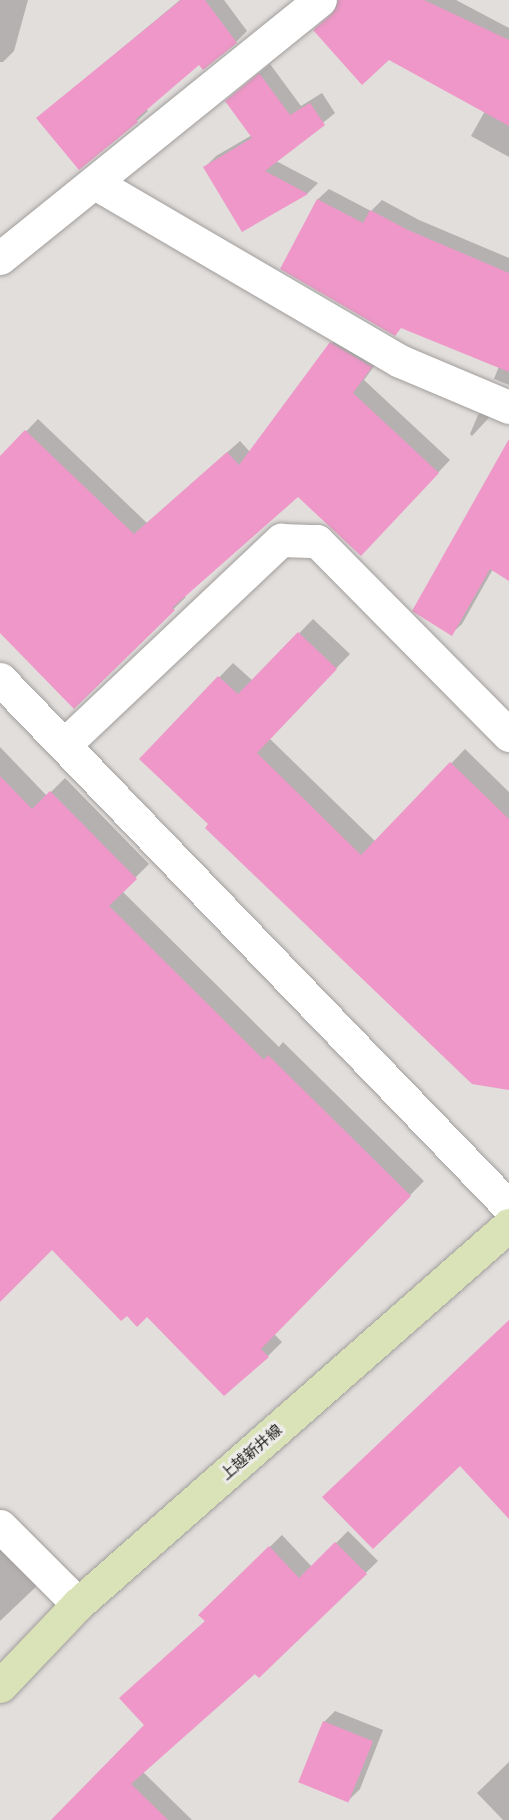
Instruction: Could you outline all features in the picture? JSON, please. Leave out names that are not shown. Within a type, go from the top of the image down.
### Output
[{"type":"main road","name":"上越新井線","points":[[0,1686],[78,1604],[509,1225]]},
{"type":"street","points":[[0,258],[320,0]]},
{"type":"street","points":[[95,183],[400,361],[509,407]]},
{"type":"street","points":[[64,745],[281,540],[318,541],[509,735]]},
{"type":"street","points":[[0,679],[509,1207]]},
{"type":"street","points":[[0,1526],[78,1604]]},
{"type":"building","points":[[181,0],[205,0],[237,43],[203,70],[199,65],[136,119],[138,122],[79,170],[36,118]]},
{"type":"building","points":[[338,0],[424,0],[509,40],[509,126],[389,60],[362,85],[313,30],[332,14]]},
{"type":"building","points":[[259,73],[290,115],[310,103],[325,125],[265,171],[308,194],[242,232],[203,167],[252,138],[225,101]]},
{"type":"building","points":[[317,199],[363,223],[370,210],[408,230],[509,273],[509,372],[401,328],[395,336],[280,269]]},
{"type":"building","points":[[330,342],[372,367],[353,393],[439,473],[361,556],[298,497],[172,608],[175,610],[74,709],[0,633],[0,456],[25,430],[134,534],[227,452],[239,465]]},
{"type":"building","points":[[509,439],[509,581],[490,569],[452,636],[412,611]]},
{"type":"building","points":[[298,632],[337,669],[257,753],[361,855],[450,762],[509,819],[509,1090],[472,1084],[205,828],[208,824],[139,759],[218,676],[238,694]]},
{"type":"building","points":[[0,776],[32,809],[50,791],[137,879],[109,906],[264,1060],[268,1055],[411,1196],[261,1349],[269,1357],[224,1396],[147,1317],[137,1327],[127,1316],[121,1321],[52,1250],[0,1302]]},
{"type":"building","points":[[509,1320],[509,1519],[460,1466],[373,1549],[322,1497]]},
{"type":"building","points":[[335,1542],[367,1574],[259,1678],[255,1674],[131,1784],[168,1820],[51,1820],[144,1725],[119,1698],[205,1621],[198,1615],[269,1546],[299,1578]]},
{"type":"building","points":[[323,1721],[373,1741],[348,1802],[298,1782]]}]
